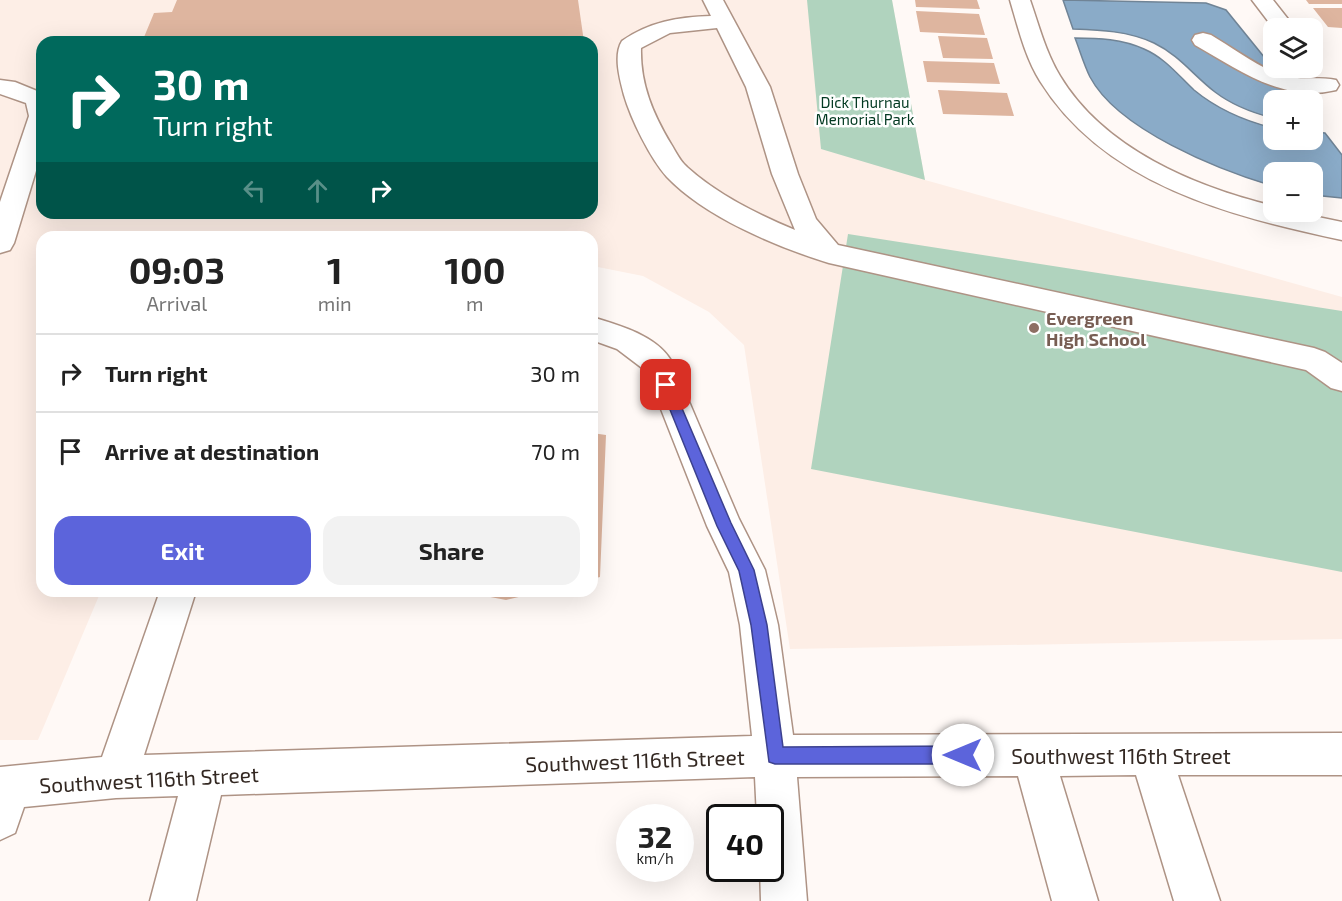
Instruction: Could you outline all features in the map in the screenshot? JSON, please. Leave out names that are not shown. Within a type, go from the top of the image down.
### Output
[{"type":"street","points":[[1020,0],[1038,54],[1051,80],[1066,102],[1089,127],[1133,158],[1175,182],[1225,203],[1287,220],[1342,231]]},
{"type":"street","points":[[1262,0],[1276,18]]},
{"type":"street","points":[[829,253],[804,223],[785,174],[758,87],[719,11],[646,32],[630,46],[628,66],[641,115],[675,171],[722,205],[791,240],[829,253],[1314,360],[1342,379]]},
{"type":"street","points":[[1203,40],[1273,80],[1299,85],[1328,85]]},
{"type":"street","points":[[1322,78],[1342,104]]},
{"type":"street","points":[[0,87],[8,87],[36,99]]},
{"type":"street","points":[[0,243],[36,131]]},
{"type":"street","points":[[598,330],[628,341],[658,364],[725,526],[747,570],[759,625],[775,756],[784,901]]},
{"type":"street","points":[[116,777],[176,597]]},
{"type":"street","name":"Southwest 116th Street","points":[[2,798],[116,777],[205,774],[775,756],[1342,754]]},
{"type":"street","points":[[1033,755],[1075,901]]},
{"type":"street","points":[[1151,755],[1197,901]]},
{"type":"street","points":[[173,901],[205,774]]},
{"type":"shaded area","name":"Evergreen High School","points":[[0,0],[892,0],[925,180],[1342,297],[1342,639],[790,649],[744,345],[709,312],[643,276],[598,267],[598,231],[36,231],[36,597],[98,597],[38,740],[0,740]]},
{"type":"green space","name":"Dick Thurnau Memorial Park","points":[[807,0],[892,0],[925,180],[821,149]]},
{"type":"green space","points":[[848,234],[1342,311],[1342,572],[811,469]]},
{"type":"water","points":[[1063,0],[1206,3],[1226,10],[1263,56],[1263,78],[1281,78],[1291,90],[1263,90],[1263,115],[1258,114],[1228,101],[1207,86],[1179,60],[1154,43],[1124,34],[1073,29]]},
{"type":"water","points":[[1075,38],[1119,41],[1152,53],[1212,103],[1242,118],[1263,125],[1263,150],[1323,150],[1323,133],[1325,133],[1342,155],[1342,198],[1323,196],[1323,162],[1263,162],[1263,183],[1226,170],[1172,145],[1146,131],[1123,114],[1104,96],[1090,77]]},
{"type":"building","points":[[177,0],[578,0],[583,36],[144,36],[154,13],[172,12]]},
{"type":"building","points":[[915,0],[977,0],[980,9],[916,7]]},
{"type":"building","points":[[1306,0],[1342,0],[1342,4],[1309,4]]},
{"type":"building","points":[[1313,8],[1342,8],[1342,28],[1328,27]]},
{"type":"building","points":[[916,11],[979,14],[985,35],[920,32]]},
{"type":"building","points":[[938,36],[987,38],[993,59],[943,58]]},
{"type":"building","points":[[923,61],[994,63],[1000,84],[927,82]]},
{"type":"building","points":[[938,90],[1007,93],[1014,116],[943,114]]},
{"type":"building","points":[[598,434],[606,435],[600,577],[598,578]]},
{"type":"building","points":[[490,597],[519,597],[506,600]]},
{"type":"place","name":"Evergreen High School","points":[[1034,328]]},
{"type":"route","points":[[666,385],[725,526],[747,570],[759,625],[775,756],[963,755]]}]
